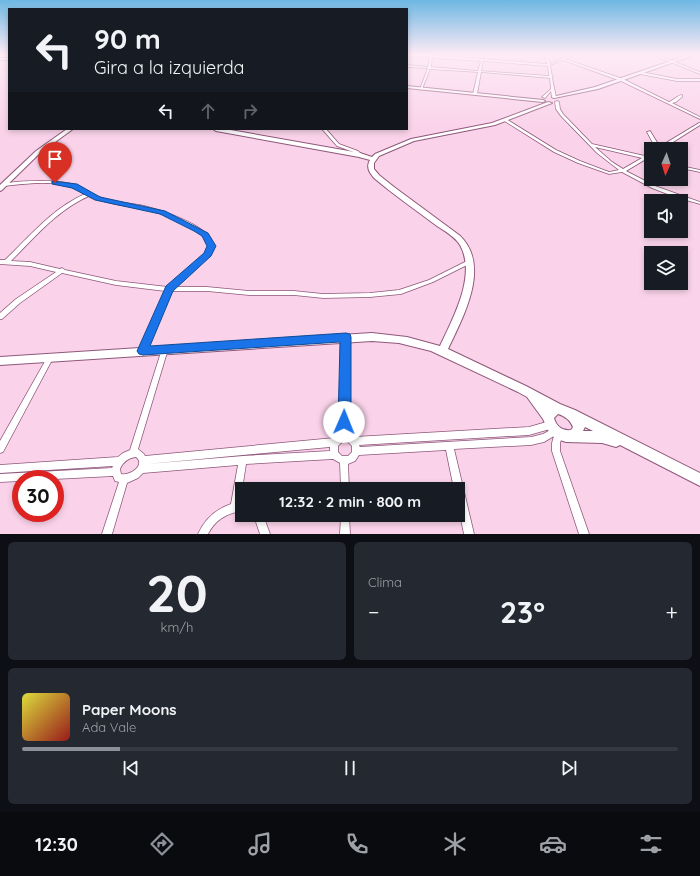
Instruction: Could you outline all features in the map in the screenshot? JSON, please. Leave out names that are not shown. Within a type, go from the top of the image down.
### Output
[{"type":"street","points":[[421,89],[424,79]]},
{"type":"street","points":[[475,94],[478,79]]},
{"type":"street","points":[[552,79],[553,93],[558,101],[558,109]]},
{"type":"street","points":[[619,79],[700,118]]},
{"type":"street","points":[[408,87],[558,101],[571,95],[625,79]]},
{"type":"street","points":[[671,79],[700,80]]},
{"type":"street","points":[[553,93],[571,95]]},
{"type":"street","points":[[371,167],[373,159],[418,138],[493,124],[505,120],[545,101],[553,93]]},
{"type":"street","points":[[669,103],[675,102],[681,96]]},
{"type":"street","points":[[545,101],[558,109],[562,116],[606,159],[623,171],[656,189],[700,203]]},
{"type":"street","points":[[505,120],[547,146],[579,162],[609,174],[623,171],[644,159]]},
{"type":"street","points":[[670,142],[700,124]]},
{"type":"street","points":[[2,186],[38,152],[69,130]]},
{"type":"street","points":[[222,130],[362,155],[373,159]]},
{"type":"street","points":[[325,130],[338,145],[362,155],[371,167],[372,171],[390,187],[457,236],[467,250],[469,262],[468,284],[458,316],[442,351]]},
{"type":"street","points":[[649,132],[654,142]]},
{"type":"street","points":[[592,145],[644,158]]},
{"type":"street","points":[[362,155],[384,153]]},
{"type":"street","points":[[688,169],[700,170]]},
{"type":"street","points":[[2,186],[66,184],[74,186],[88,194],[109,201],[163,213],[177,218],[205,234],[212,246],[208,254],[169,289],[143,351]]},
{"type":"street","points":[[7,262],[62,209],[76,199],[88,194]]},
{"type":"street","points":[[0,262],[30,264],[116,282],[169,289],[207,289],[249,293],[294,293],[323,296],[399,292],[431,281],[469,262]]},
{"type":"street","points":[[0,317],[18,301],[62,270]]},
{"type":"street","points":[[143,460],[340,440],[349,438],[353,442],[356,451],[352,458],[344,461],[339,459],[335,455],[334,450],[340,440],[346,337]]},
{"type":"street","points":[[0,361],[346,337],[399,338],[420,343],[442,351],[522,389],[700,480]]},
{"type":"street","points":[[133,453],[165,349]]},
{"type":"street","points":[[0,449],[50,358]]},
{"type":"street","points":[[522,389],[539,404],[553,427],[572,436],[602,437],[629,445]]},
{"type":"street","points":[[572,436],[577,433],[578,427],[576,420],[565,412],[551,412],[556,451],[584,534]]},
{"type":"street","points":[[353,442],[529,431],[553,427]]},
{"type":"street","points":[[356,451],[531,441],[544,438],[553,427]]},
{"type":"street","points":[[449,446],[469,534]]},
{"type":"street","points":[[0,469],[119,461],[133,453],[140,455],[143,460],[141,469],[134,476],[124,480],[118,478],[116,472],[119,461]]},
{"type":"street","points":[[141,469],[243,460],[335,455]]},
{"type":"street","points":[[241,482],[243,460]]},
{"type":"street","points":[[344,461],[345,482]]},
{"type":"street","points":[[0,478],[116,472]]},
{"type":"street","points":[[107,534],[124,480]]},
{"type":"street","points":[[203,534],[214,518],[224,511],[235,508]]},
{"type":"street","points":[[261,522],[265,534]]},
{"type":"street","points":[[345,522],[346,534]]},
{"type":"route","points":[[55,183],[74,186],[98,198],[142,207],[177,218],[205,234],[210,240],[212,246],[208,254],[169,289],[143,351],[346,337],[344,422]]}]
